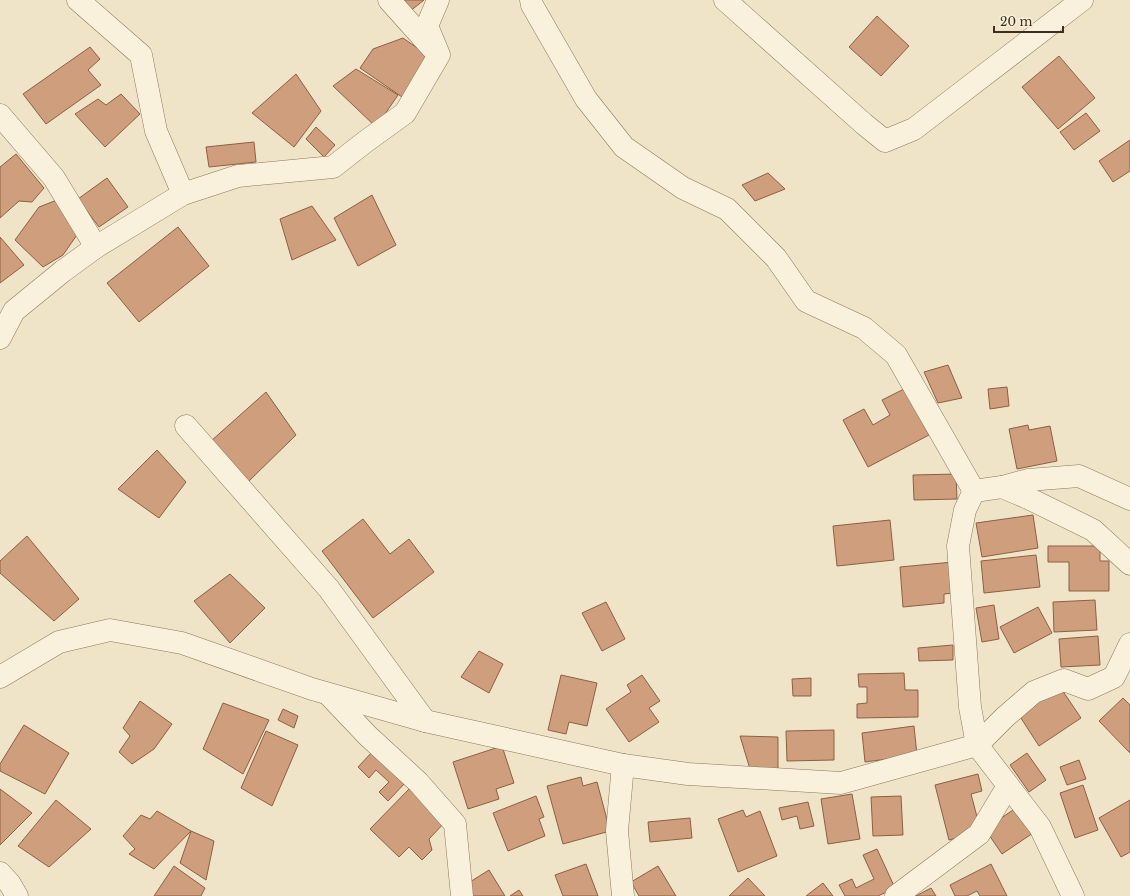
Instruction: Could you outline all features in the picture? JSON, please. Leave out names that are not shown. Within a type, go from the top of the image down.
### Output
[{"type":"street","points":[[78,0],[141,56],[156,131],[183,194]]},
{"type":"street","points":[[389,0],[438,55]]},
{"type":"street","points":[[438,0],[427,26],[438,55]]},
{"type":"street","points":[[531,0],[532,5],[586,99],[624,147],[683,188],[727,209],[776,258],[806,301],[864,328],[896,355],[974,491]]},
{"type":"street","points":[[725,0],[864,124],[885,140],[914,129],[1082,0]]},
{"type":"street","points":[[0,338],[14,311],[63,271],[96,247],[183,194],[238,176],[334,167],[405,113],[438,55]]},
{"type":"street","points":[[0,115],[54,178],[96,247]]},
{"type":"street","points":[[186,426],[329,588],[426,721]]},
{"type":"street","points":[[974,491],[1002,487],[1028,480],[1079,476],[1130,499]]},
{"type":"street","points":[[1002,487],[1093,530],[1130,564]]},
{"type":"street","points":[[974,491],[965,510],[958,546],[970,700],[977,745],[1040,827],[1074,896]]},
{"type":"street","points":[[0,677],[59,642],[110,630],[182,643],[328,694],[426,721],[623,765],[688,774],[841,783],[977,745],[1005,717],[1034,692],[1064,680],[1088,689],[1114,677],[1130,644]]},
{"type":"street","points":[[328,694],[368,736],[418,782],[455,824],[462,896]]},
{"type":"street","points":[[623,765],[617,831],[623,896]]},
{"type":"street","points":[[896,896],[979,834],[1008,786]]},
{"type":"street","points":[[0,874],[10,884],[17,896]]},
{"type":"building","points":[[399,0],[424,0],[409,12]]},
{"type":"building","points":[[877,16],[909,46],[881,76],[849,47]]},
{"type":"building","points":[[403,38],[430,57],[402,97],[360,68],[373,49]]},
{"type":"building","points":[[90,47],[100,59],[88,70],[101,85],[46,124],[23,94]]},
{"type":"building","points":[[1059,56],[1095,98],[1058,129],[1022,87]]},
{"type":"building","points":[[356,69],[398,95],[376,127],[333,86]]},
{"type":"building","points":[[296,74],[321,111],[294,147],[252,113]]},
{"type":"building","points":[[121,94],[140,114],[105,147],[75,114],[98,99],[106,105]]},
{"type":"building","points":[[1086,113],[1100,131],[1074,150],[1060,132]]},
{"type":"building","points":[[316,127],[335,145],[324,157],[306,139]]},
{"type":"building","points":[[1130,140],[1130,171],[1113,182],[1099,161]]},
{"type":"building","points":[[254,142],[256,162],[209,167],[206,147]]},
{"type":"building","points":[[16,154],[44,188],[32,202],[19,201],[0,218],[0,167]]},
{"type":"building","points":[[768,173],[785,189],[755,201],[742,185]]},
{"type":"building","points":[[107,178],[128,207],[99,227],[78,199]]},
{"type":"building","points":[[372,195],[396,245],[358,266],[334,218]]},
{"type":"building","points":[[57,200],[79,232],[63,255],[43,267],[15,240],[39,207]]},
{"type":"building","points":[[312,206],[336,240],[292,260],[280,219]]},
{"type":"building","points":[[178,227],[209,266],[139,322],[107,283]]},
{"type":"building","points":[[0,237],[24,265],[0,283]]},
{"type":"building","points":[[948,365],[962,398],[938,403],[924,372]]},
{"type":"building","points":[[1007,387],[1009,406],[990,409],[988,389]]},
{"type":"building","points":[[904,389],[929,435],[868,467],[843,420],[864,409],[873,425],[890,415],[882,400]]},
{"type":"building","points":[[266,392],[296,435],[249,481],[211,441]]},
{"type":"building","points":[[1028,425],[1029,430],[1050,426],[1057,461],[1017,469],[1009,429]]},
{"type":"building","points":[[157,450],[186,482],[159,518],[118,489]]},
{"type":"building","points":[[956,474],[957,499],[914,500],[913,475]]},
{"type":"building","points":[[1033,515],[1038,548],[982,557],[976,523]]},
{"type":"building","points":[[363,519],[390,554],[409,539],[434,572],[373,618],[322,551]]},
{"type":"building","points":[[890,520],[894,560],[837,566],[833,526]]},
{"type":"building","points":[[27,536],[79,599],[54,621],[0,573],[0,561]]},
{"type":"building","points":[[1048,546],[1100,546],[1100,561],[1109,561],[1109,591],[1069,591],[1069,562],[1048,562]]},
{"type":"building","points":[[1036,555],[1040,587],[984,593],[981,561]]},
{"type":"building","points":[[953,562],[955,593],[944,594],[944,603],[903,607],[900,567]]},
{"type":"building","points":[[230,574],[265,608],[230,643],[194,601]]},
{"type":"building","points":[[1095,600],[1097,630],[1054,632],[1053,602]]},
{"type":"building","points":[[606,602],[625,639],[602,651],[582,613]]},
{"type":"building","points":[[994,605],[999,639],[982,642],[976,608]]},
{"type":"building","points":[[1038,607],[1052,633],[1014,653],[1000,627]]},
{"type":"building","points":[[1098,636],[1100,665],[1061,667],[1059,639]]},
{"type":"building","points":[[953,645],[953,660],[919,661],[918,648]]},
{"type":"building","points":[[479,651],[503,664],[489,693],[461,677]]},
{"type":"building","points":[[904,673],[905,690],[918,690],[918,717],[857,718],[857,704],[867,703],[867,687],[859,687],[858,674]]},
{"type":"building","points":[[561,675],[597,683],[587,726],[569,722],[566,734],[548,730]]},
{"type":"building","points":[[642,675],[660,701],[649,708],[659,722],[629,742],[606,709],[631,692],[627,685]]},
{"type":"building","points":[[811,678],[811,696],[793,696],[792,679]]},
{"type":"building","points":[[1058,684],[1081,718],[1039,746],[1017,712]]},
{"type":"building","points":[[1123,698],[1130,705],[1130,753],[1099,721]]},
{"type":"building","points":[[140,701],[172,724],[154,749],[132,764],[119,752],[130,736],[123,728]]},
{"type":"building","points":[[223,703],[269,720],[243,774],[203,749]]},
{"type":"building","points":[[283,709],[298,716],[294,728],[278,720]]},
{"type":"building","points":[[24,725],[69,753],[45,794],[0,771],[0,764]]},
{"type":"building","points":[[914,726],[917,755],[865,762],[862,733]]},
{"type":"building","points":[[834,730],[834,760],[787,761],[786,731]]},
{"type":"building","points":[[266,731],[298,745],[272,806],[241,788]]},
{"type":"building","points":[[740,736],[778,737],[778,769],[750,769]]},
{"type":"building","points":[[502,746],[514,783],[496,789],[499,799],[468,809],[453,762]]},
{"type":"building","points":[[373,751],[406,782],[388,801],[379,792],[389,782],[376,770],[369,778],[358,767]]},
{"type":"building","points":[[1027,753],[1046,780],[1029,792],[1010,765]]},
{"type":"building","points":[[1079,760],[1086,779],[1067,785],[1060,767]]},
{"type":"building","points":[[978,774],[982,791],[971,794],[981,832],[949,840],[935,785]]},
{"type":"building","points":[[581,777],[583,786],[597,782],[610,831],[563,844],[547,786]]},
{"type":"building","points":[[1083,785],[1098,830],[1075,838],[1060,793]]},
{"type":"building","points":[[411,787],[446,821],[429,839],[432,850],[422,860],[409,847],[399,857],[370,829]]},
{"type":"building","points":[[0,789],[32,813],[0,845]]},
{"type":"building","points":[[852,794],[860,839],[828,844],[821,799]]},
{"type":"building","points":[[536,796],[544,817],[539,819],[545,836],[508,851],[493,813]]},
{"type":"building","points":[[901,796],[903,835],[873,836],[871,797]]},
{"type":"building","points":[[56,800],[91,829],[49,867],[18,846]]},
{"type":"building","points":[[1130,800],[1130,852],[1121,857],[1099,818]]},
{"type":"building","points":[[808,802],[814,826],[800,829],[797,816],[782,820],[779,808]]},
{"type":"building","points":[[1016,808],[1033,833],[1002,854],[985,829]]},
{"type":"building","points":[[743,810],[746,817],[760,811],[777,856],[738,872],[718,819]]},
{"type":"building","points":[[157,811],[191,831],[154,869],[129,854],[135,849],[123,836],[141,815],[150,819]]},
{"type":"building","points":[[690,818],[692,838],[650,842],[648,822]]},
{"type":"building","points":[[191,831],[214,841],[206,880],[180,863]]},
{"type":"building","points":[[877,849],[895,888],[878,896],[845,896],[839,885],[852,879],[856,888],[874,879],[863,855]]},
{"type":"building","points":[[586,864],[598,896],[563,896],[555,875]]},
{"type":"building","points":[[991,864],[1007,896],[980,896],[977,891],[967,896],[955,896],[950,885]]},
{"type":"building","points":[[174,866],[205,888],[201,896],[154,896]]},
{"type":"building","points":[[658,866],[676,896],[639,896],[631,882]]},
{"type":"building","points":[[489,870],[505,896],[472,896],[465,885]]},
{"type":"building","points":[[748,878],[765,896],[729,896]]},
{"type":"building","points":[[823,883],[833,896],[806,896]]},
{"type":"building","points":[[931,888],[936,896],[916,896]]},
{"type":"building","points":[[519,890],[523,896],[510,896]]}]
